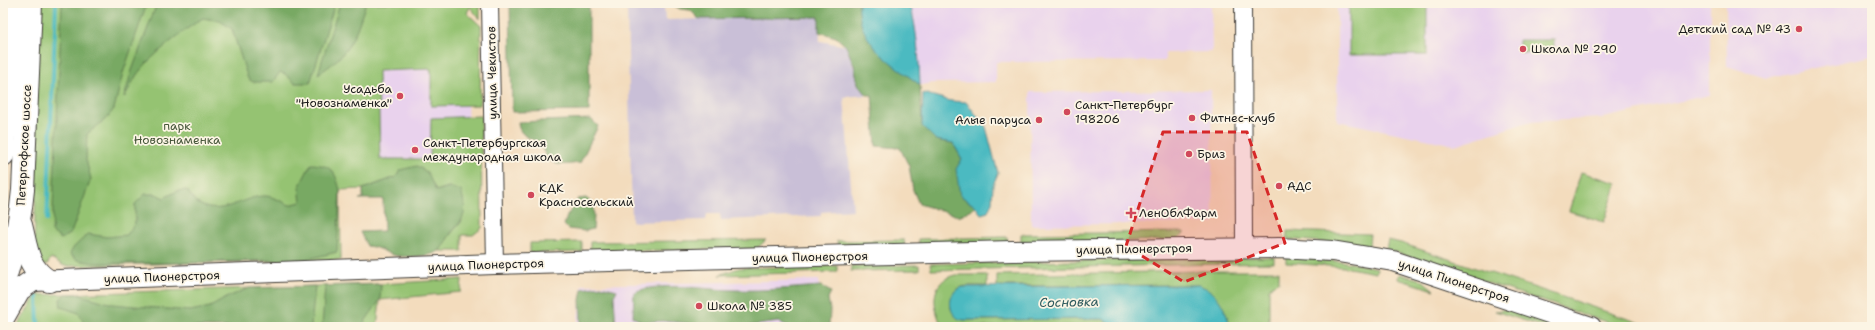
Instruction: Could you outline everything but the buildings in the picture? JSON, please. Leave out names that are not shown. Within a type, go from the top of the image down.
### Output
[{"type":"main road","name":"Петергофское шоссе","points":[[3,155],[11,3]]},
{"type":"main road","name":"Петергофское шоссе","points":[[15,280],[23,190],[31,3]]},
{"type":"main road","points":[[3,318],[19,290],[15,280],[35,270],[30,261],[20,220]]},
{"type":"street","name":"улица Чекистов","points":[[490,3],[495,264]]},
{"type":"street","points":[[1242,3],[1244,248]]},
{"type":"street","name":"улица Пионерстроя","points":[[15,280],[495,264],[1244,248],[1332,251],[1388,260],[1591,327]]},
{"type":"highlighted area","points":[[1163,132],[1247,132],[1285,243],[1184,282],[1126,246]]},
{"type":"shaded area","points":[[820,3],[1211,3],[1212,52],[1165,53],[1165,61],[996,62],[996,82],[933,83],[872,94]]},
{"type":"shaded area","name":"Школа № 290","points":[[1337,3],[1710,3],[1710,95],[1603,118],[1528,122],[1455,145],[1337,121]]},
{"type":"shaded area","name":"Детский сад № 43","points":[[1726,3],[1872,3],[1872,56],[1766,78],[1727,66]]},
{"type":"shaded area","points":[[664,4],[665,20],[819,17],[820,41],[846,46],[854,67],[858,84],[867,95],[844,97],[853,210],[821,212],[821,216],[721,220],[720,214],[707,214],[706,220],[632,222],[627,5]]},
{"type":"shaded area","name":"Санкт-Петербургская международная школа","points":[[466,15],[469,231],[385,198],[363,198],[361,17]]},
{"type":"shaded area","points":[[1211,90],[1213,223],[1031,225],[1030,92]]},
{"type":"shaded area","name":"Школа № 385","points":[[819,280],[819,327],[577,327],[582,285]]},
{"type":"green space","name":"парк Новознаменка","points":[[38,3],[480,3],[480,19],[470,7],[467,13],[481,26],[480,105],[431,106],[431,69],[378,71],[380,159],[430,159],[431,118],[481,116],[482,228],[473,235],[462,235],[462,251],[439,251],[448,237],[462,221],[449,187],[436,191],[432,184],[396,177],[363,189],[340,190],[341,260],[64,266],[51,258],[47,265],[39,265],[34,252],[36,177],[34,116]]},
{"type":"green space","points":[[62,3],[147,3],[123,73],[114,109],[106,119],[87,134],[86,160],[91,179],[71,233],[61,239],[52,232]]},
{"type":"green space","points":[[157,3],[335,3],[310,83],[295,83],[285,74],[280,72],[273,82],[253,82],[248,79],[232,29],[220,21],[203,18],[177,37],[149,61],[136,76],[124,98],[131,73]]},
{"type":"green space","points":[[340,3],[366,3],[358,26],[345,52],[318,74]]},
{"type":"green space","points":[[510,3],[589,3],[589,111],[512,112]]},
{"type":"green space","points":[[669,3],[859,3],[860,17],[864,30],[870,41],[878,51],[898,69],[920,85],[922,126],[940,141],[953,143],[962,159],[960,195],[976,207],[959,216],[919,204],[913,190],[909,166],[900,148],[876,146],[872,95],[867,95],[858,84],[854,65],[846,46],[836,37],[819,32],[819,17],[699,19],[690,10],[680,9]]},
{"type":"green space","points":[[1349,3],[1427,3],[1427,55],[1349,55]]},
{"type":"green space","points":[[1519,40],[1554,40],[1554,52],[1519,52]]},
{"type":"green space","points":[[591,119],[598,126],[580,163],[557,164],[549,160],[538,142],[522,133],[518,126],[518,122]]},
{"type":"green space","points":[[311,164],[328,167],[334,173],[338,183],[340,190],[337,252],[308,259],[182,263],[93,263],[77,260],[70,254],[74,247],[88,234],[107,237],[127,235],[135,223],[135,204],[145,194],[156,194],[164,198],[177,191],[187,190],[199,204],[208,208],[216,209],[249,199],[266,196],[278,199],[289,205],[301,202],[299,187]]},
{"type":"green space","points":[[417,166],[427,172],[436,191],[449,187],[461,191],[464,204],[463,218],[450,234],[442,248],[432,254],[398,256],[367,246],[360,232],[384,231],[383,199],[359,199],[363,198],[363,189],[396,177],[400,170]]},
{"type":"green space","points":[[1581,172],[1617,183],[1604,222],[1569,211]]},
{"type":"green space","points":[[586,198],[593,208],[593,229],[585,231],[568,229],[564,225],[567,216],[578,199]]},
{"type":"green space","points":[[1287,231],[1370,234],[1369,246],[1287,239]]},
{"type":"green space","points":[[1184,232],[1184,234],[1176,240],[1021,243],[1021,234]]},
{"type":"green space","points":[[1007,237],[1008,243],[919,245],[918,239]]},
{"type":"green space","points":[[766,240],[756,249],[590,251],[590,242]]},
{"type":"green space","points":[[904,240],[905,246],[838,247],[837,241]]},
{"type":"green space","points":[[1388,240],[1401,243],[1652,327],[1621,327],[1386,249]]},
{"type":"green space","points":[[582,242],[582,252],[530,253],[530,243]]},
{"type":"green space","points":[[1274,257],[1274,263],[931,270],[930,264]]},
{"type":"green space","points":[[1286,257],[1345,262],[1377,268],[1376,273],[1344,267],[1286,263]]},
{"type":"green space","points":[[919,265],[919,270],[851,271],[851,266]]},
{"type":"green space","points":[[837,266],[837,272],[719,275],[739,268]]},
{"type":"green space","points":[[1279,271],[1279,282],[1272,285],[1269,289],[1269,327],[1231,327],[1226,315],[1198,285],[997,286],[997,275]]},
{"type":"green space","points":[[1399,274],[1422,280],[1434,290],[1398,279]]},
{"type":"green space","points":[[955,275],[987,275],[987,286],[960,287],[953,294],[951,309],[963,320],[1103,319],[1116,327],[943,327],[939,320],[935,304],[935,296],[941,283],[947,278]]},
{"type":"green space","points":[[462,279],[461,292],[380,300],[377,327],[17,327],[36,295],[381,284]]},
{"type":"green space","points":[[381,284],[380,300],[361,327],[322,327],[325,286]]},
{"type":"green space","points":[[315,286],[311,327],[81,327],[84,324],[79,313],[61,307],[60,299],[66,294],[77,294],[113,304],[190,311],[210,307],[249,288]]},
{"type":"green space","points":[[601,286],[617,290],[614,296],[616,327],[581,327],[580,300],[582,289]]},
{"type":"green space","name":"Школа № 385","points":[[821,286],[831,292],[828,298],[830,310],[829,327],[790,327],[779,322],[725,327],[664,321],[642,322],[633,317],[634,292],[645,289],[658,287],[684,287],[723,290],[757,290]]},
{"type":"green space","points":[[1509,309],[1555,325],[1556,327],[1544,327],[1495,311]]},
{"type":"water","points":[[859,3],[910,3],[917,44],[920,85],[888,60],[870,41],[863,30]]},
{"type":"water","points":[[923,93],[951,101],[966,102],[986,127],[998,173],[993,185],[992,202],[988,212],[981,214],[976,207],[960,195],[956,169],[962,159],[953,143],[936,140],[922,126]]},
{"type":"water","name":"Сосновка","points":[[1198,285],[1211,291],[1220,301],[1231,327],[1116,327],[1103,319],[963,320],[954,315],[950,304],[953,294],[957,289],[962,287]]},
{"type":"waterway","points":[[47,220],[56,3]]},
{"type":"waterway","points":[[37,297],[38,327]]},
{"type":"place","name":"Детский сад № 43","points":[[1799,29]]},
{"type":"place","name":"Школа № 290","points":[[1523,49]]},
{"type":"place","name":"Усадьба \"Новознаменка\"","points":[[400,96]]},
{"type":"place","name":"Санкт-Петербург 198206","points":[[1067,112]]},
{"type":"place","name":"Фитнес-клуб","points":[[1192,118]]},
{"type":"place","name":"Алые паруса","points":[[1039,120]]},
{"type":"place","name":"Санкт-Петербургская международная школа","points":[[415,150]]},
{"type":"place","name":"Бриз","points":[[1189,154]]},
{"type":"place","name":"АДС","points":[[1279,186]]},
{"type":"place","name":"КДК Красносельский","points":[[531,195]]},
{"type":"place","name":"ЛенОблФарм","points":[[1131,213]]},
{"type":"place","name":"Школа № 385","points":[[699,306]]}]
